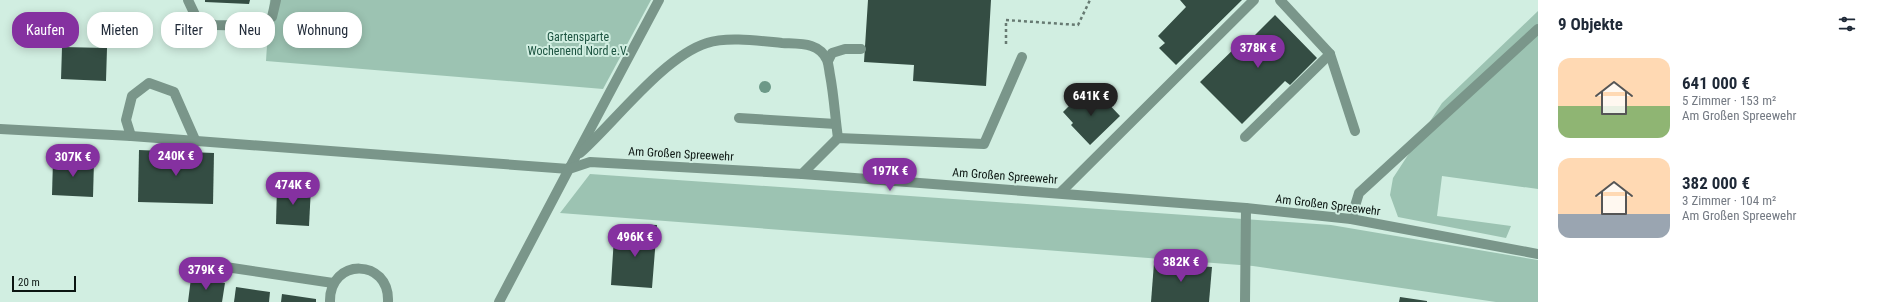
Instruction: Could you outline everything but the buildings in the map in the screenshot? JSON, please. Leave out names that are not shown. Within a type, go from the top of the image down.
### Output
[{"type":"street","points":[[188,0],[196,17],[216,25],[257,26],[272,18],[276,0]]},
{"type":"street","points":[[499,302],[568,169],[659,0]]},
{"type":"street","points":[[1060,193],[1254,0]]},
{"type":"street","points":[[1280,0],[1330,54],[1355,131]]},
{"type":"street","points":[[1351,219],[1359,193],[1538,30]]},
{"type":"street","points":[[575,157],[599,136],[663,71],[687,52],[708,42],[738,40],[809,44],[820,50],[828,61],[835,100],[838,138]]},
{"type":"street","points":[[828,61],[832,53],[845,49],[861,50]]},
{"type":"street","points":[[1245,137],[1330,54]]},
{"type":"street","points":[[802,174],[838,138],[984,144],[1022,57]]},
{"type":"street","points":[[131,136],[126,120],[132,96],[149,83],[174,92],[196,142]]},
{"type":"street","points":[[739,118],[836,124]]},
{"type":"street","points":[[0,129],[131,136],[568,169]]},
{"type":"street","name":"Am Großen Spreewehr","points":[[568,169],[590,162],[802,174],[1246,208],[1351,219],[1538,254]]},
{"type":"street","points":[[1245,302],[1246,208]]},
{"type":"street","points":[[219,266],[333,283]]},
{"type":"street","points":[[330,302],[330,293],[333,283],[346,270],[355,268],[364,268],[373,272],[380,278],[386,285],[388,302]]},
{"type":"path","points":[[1006,44],[1006,20],[1078,25],[1090,0]]},
{"type":"green space","name":"Gartensparte Wochenend Nord e.V.","points":[[270,0],[651,0],[603,89],[266,61],[267,48],[275,48],[275,12],[269,12]]},
{"type":"green space","points":[[1538,11],[1538,189],[1442,176],[1437,216],[1511,226],[1506,238],[1398,217],[1390,195],[1393,178],[1442,103]]},
{"type":"green space","points":[[590,174],[1331,225],[1538,260],[1538,302],[1496,302],[1253,266],[560,213]]}]
